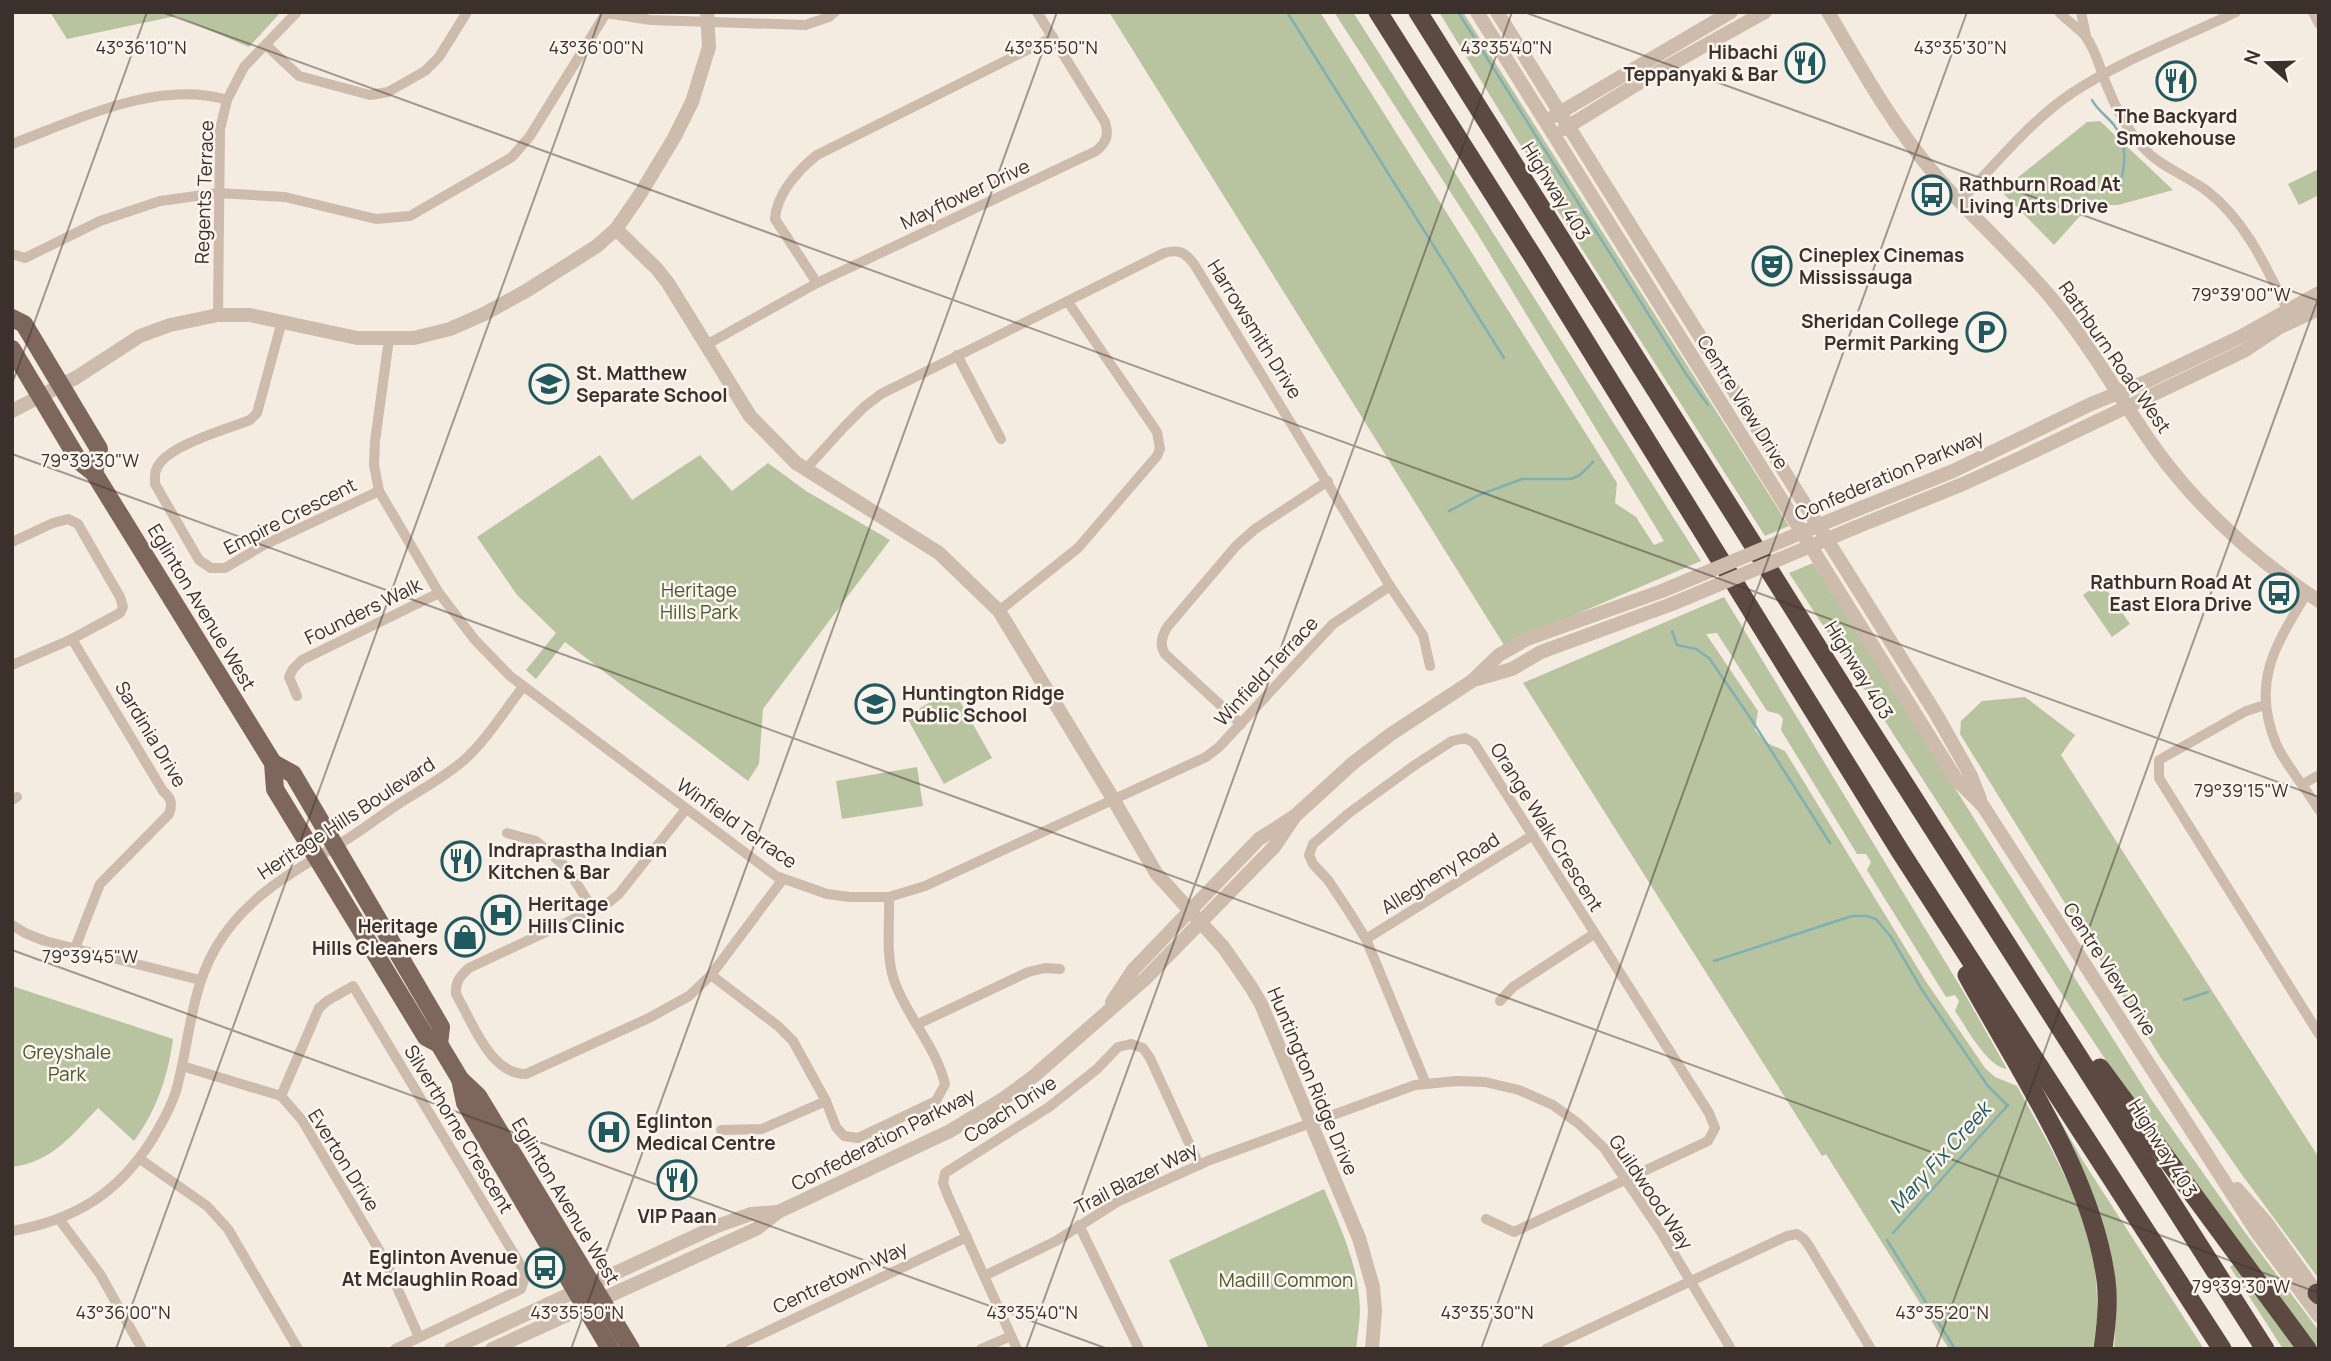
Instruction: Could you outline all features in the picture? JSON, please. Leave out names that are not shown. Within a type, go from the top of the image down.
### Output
[{"type":"highway","points":[[1378,12],[1532,255],[1900,851],[2222,1349]]},
{"type":"highway","name":"Highway 403","points":[[1418,12],[1841,685],[2265,1349]]},
{"type":"highway","points":[[1900,851],[2086,1198],[2106,1279],[2107,1312],[2103,1349]]},
{"type":"highway","points":[[2054,1016],[2083,1044],[2307,1349]]},
{"type":"main road","points":[[12,318],[24,324],[99,449],[94,473]]},
{"type":"main road","name":"Eglinton Avenue West","points":[[12,349],[79,461],[94,473],[273,763],[275,789],[426,1037],[439,1044],[460,1079],[466,1103],[594,1304],[631,1349]]},
{"type":"main road","name":"Eglinton Avenue West","points":[[273,763],[293,774],[336,846],[441,1027],[439,1044]]},
{"type":"main road","name":"Eglinton Avenue West","points":[[594,1304],[610,1349]]},
{"type":"street","name":"Regents Terrace","points":[[218,315],[220,129],[228,100],[244,67],[297,12]]},
{"type":"street","points":[[265,45],[299,76],[370,95],[387,92],[425,71],[439,57],[467,12]]},
{"type":"street","points":[[12,254],[25,258],[100,221],[160,201],[218,193],[285,197],[376,219],[410,216],[512,157],[530,136],[606,13],[651,20],[708,18],[804,26],[830,17],[835,12]]},
{"type":"street","name":"Mayflower Drive","points":[[706,345],[817,283],[1096,151],[1104,144],[1107,138],[1105,122],[1037,12]]},
{"type":"street","name":"Centre View Drive","points":[[1478,12],[1956,779],[1983,806]]},
{"type":"street","name":"Centre View Drive","points":[[1497,12],[1936,714],[1971,776],[1983,806],[2204,1153],[2256,1231],[2319,1316]]},
{"type":"street","points":[[1546,121],[1731,12]]},
{"type":"street","points":[[1554,135],[1650,76],[1765,12]]},
{"type":"street","name":"Rathburn Road West","points":[[1828,12],[1901,129],[1932,171],[2051,298],[2179,479],[2223,528],[2251,553],[2313,597]]},
{"type":"street","points":[[2059,12],[2086,36]]},
{"type":"street","points":[[2081,12],[2086,36],[2096,54],[2108,89],[2131,132],[2158,161],[2210,192],[2241,226],[2259,254],[2287,309]]},
{"type":"street","points":[[1960,201],[2040,118],[2070,94],[2102,74],[2236,12]]},
{"type":"street","points":[[2313,12],[2319,24]]},
{"type":"street","points":[[12,411],[61,386],[140,336],[170,325],[218,315],[250,315],[357,338],[389,339],[432,334],[484,314],[597,246],[616,229],[674,138],[692,102],[709,47],[708,18]]},
{"type":"street","points":[[817,283],[775,219],[775,208],[800,169],[817,155],[1053,37]]},
{"type":"street","points":[[12,144],[71,120],[116,106],[185,92],[228,100]]},
{"type":"street","name":"Huntington Ridge Drive","points":[[616,229],[677,295],[750,416],[786,454],[805,470],[939,553],[999,611],[1156,873],[1224,948],[1261,1004],[1359,1238],[1373,1287],[1375,1311],[1372,1349]]},
{"type":"street","name":"Harrowsmith Drive","points":[[805,470],[864,407],[897,385],[1164,253],[1181,251],[1188,255],[1390,586],[1423,635],[1430,666]]},
{"type":"street","name":"Confederation Parkway","points":[[1102,1018],[1133,970],[1259,839],[1295,816],[1353,763],[1391,734],[1472,681],[1499,655],[1527,639],[1662,591],[1953,471],[2238,338],[2319,293]]},
{"type":"street","points":[[999,611],[1078,548],[1157,456],[1160,449],[1157,432],[1068,302]]},
{"type":"street","name":"Confederation Parkway","points":[[1472,681],[1512,669],[1541,652],[1672,604],[1975,479],[2244,351],[2280,327],[2319,309]]},
{"type":"street","name":"Empire Crescent","points":[[282,321],[257,413],[250,420],[192,442],[166,456],[158,464],[154,474],[155,484],[161,495],[199,561],[211,568],[225,568],[262,545],[379,491]]},
{"type":"street","name":"Winfield Terrace","points":[[389,339],[374,440],[374,465],[379,491],[439,593],[475,640],[523,687],[783,879],[827,894],[889,897],[948,878],[1206,757],[1241,724],[1332,624],[1390,586]]},
{"type":"street","points":[[957,355],[1001,439]]},
{"type":"street","points":[[1241,724],[1165,654],[1162,648],[1163,636],[1168,626],[1236,546],[1255,529],[1328,481]]},
{"type":"street","points":[[12,542],[53,523],[68,520],[78,524],[120,597],[122,607],[120,613],[72,639],[12,665]]},
{"type":"street","name":"Founders Walk","points":[[297,696],[289,677],[293,668],[302,660],[439,593]]},
{"type":"street","points":[[2313,597],[2282,634],[2269,663],[2264,705],[2278,747],[2319,810]]},
{"type":"street","name":"Sardinia Drive","points":[[72,639],[163,791],[172,800],[169,814],[100,884],[75,948]]},
{"type":"street","name":"Heritage Hills Boulevard","points":[[12,1231],[59,1219],[87,1207],[108,1192],[140,1159],[176,1093],[200,980],[221,939],[244,910],[263,892],[464,760],[523,687]]},
{"type":"street","points":[[2264,705],[2246,711],[2159,760],[2159,778],[2319,1034]]},
{"type":"street","name":"Orange Walk Crescent","points":[[1426,1084],[1366,939],[1309,855],[1313,844],[1349,813],[1452,741],[1465,738],[1474,743],[1533,835],[1709,1113],[1715,1128],[1708,1141],[1625,1179]]},
{"type":"street","points":[[2303,784],[2319,775]]},
{"type":"street","points":[[686,809],[619,894],[594,911],[469,968],[458,980],[456,994],[494,1060],[506,1070],[526,1074],[649,1018],[689,996],[711,975],[783,879]]},
{"type":"street","name":"Confederation Parkway","points":[[492,1349],[756,1229],[778,1212],[950,1131],[977,1115],[1034,1076],[1145,979],[1274,847],[1295,816]]},
{"type":"street","points":[[507,832],[536,841],[567,868],[594,911]]},
{"type":"street","name":"Allegheny Road","points":[[1366,939],[1533,835]]},
{"type":"street","points":[[711,975],[778,1026],[793,1041],[826,1101],[836,1127],[844,1136],[858,1138],[936,1101],[945,1084],[918,1024],[895,985],[891,971],[889,897]]},
{"type":"street","points":[[12,925],[45,941],[200,980]]},
{"type":"street","points":[[1500,1001],[1513,987],[1594,934]]},
{"type":"street","points":[[918,1024],[1028,972],[1045,968],[1060,969]]},
{"type":"street","name":"Silverthorne Crescent","points":[[281,1096],[319,1008],[353,986],[526,1275],[521,1289],[395,1349]]},
{"type":"street","name":"Coach Drive","points":[[1017,1349],[943,1183],[945,1173],[1049,1107],[1097,1069],[1118,1047],[1131,1044],[1143,1048],[1150,1058],[1199,1165]]},
{"type":"street","points":[[182,1066],[281,1096]]},
{"type":"street","name":"Guildwood Way","points":[[1309,1124],[1426,1084],[1485,1082],[1519,1090],[1553,1105],[1579,1124],[1604,1148],[1661,1232],[1731,1349]]},
{"type":"street","name":"Everton Drive","points":[[281,1096],[302,1120],[384,1260],[419,1337]]},
{"type":"street","points":[[721,1130],[762,1129],[826,1101]]},
{"type":"street","name":"Trail Blazer Way","points":[[984,1276],[1056,1241],[1117,1202],[1199,1165],[1309,1124]]},
{"type":"street","name":"Centre View Drive","points":[[2204,1153],[2266,1222],[2318,1295]]},
{"type":"street","points":[[140,1159],[218,1216],[228,1228],[298,1349]]},
{"type":"street","points":[[1486,1219],[1514,1232],[1625,1179]]},
{"type":"street","name":"Confederation Parkway","points":[[451,1349],[717,1226],[751,1214],[778,1212]]},
{"type":"street","points":[[59,1219],[100,1274],[142,1349]]},
{"type":"street","points":[[1079,1225],[1139,1349]]},
{"type":"street","points":[[1546,1349],[1797,1234],[1809,1246],[1871,1349]]},
{"type":"street","name":"Centretown Way","points":[[730,1349],[967,1237]]},
{"type":"street","points":[[981,1349],[1011,1336]]},
{"type":"green space","points":[[50,12],[281,12],[249,47],[176,16],[67,39]]},
{"type":"green space","points":[[1109,12],[1320,12],[1617,483],[1615,503],[1636,517],[1654,545],[1664,541],[1477,233],[1334,12],[1353,12],[1701,561],[1504,645]]},
{"type":"green space","points":[[1439,12],[1463,12],[1789,526],[1765,536],[1554,205],[1562,199],[1545,173],[1524,151]]},
{"type":"green space","points":[[2100,121],[2173,190],[2118,205],[2090,205],[2054,245],[2001,191],[2087,122]]},
{"type":"green space","points":[[2319,169],[2319,195],[2299,205],[2288,184]]},
{"type":"green space","name":"Heritage Hills Park","points":[[600,455],[632,500],[700,455],[732,491],[768,463],[806,491],[890,540],[763,709],[759,764],[748,781],[565,642],[536,679],[526,670],[556,633],[517,595],[477,537]]},
{"type":"green space","points":[[1813,563],[2151,1099],[2319,1331],[2319,1349],[2316,1349],[2154,1132],[1789,573]]},
{"type":"green space","points":[[2101,582],[2130,624],[2112,637],[2083,595]]},
{"type":"green space","points":[[1724,597],[1966,996],[2007,1069],[1992,1061],[1978,1046],[1955,1011],[1959,1001],[1955,995],[1946,997],[1867,870],[1871,862],[1866,854],[1857,854],[1781,730],[1783,719],[1779,714],[1767,711],[1717,633],[1706,634],[1758,711],[1755,730],[1765,742],[1785,751],[1925,980],[1985,1068],[1995,1077],[2017,1086],[2053,1152],[2080,1208],[2095,1266],[2098,1312],[2093,1349],[1949,1349],[1826,1154],[1822,1156],[1523,683]]},
{"type":"green space","points":[[953,689],[992,758],[944,784],[906,716]]},
{"type":"green space","points":[[2025,697],[2075,735],[2061,755],[2316,1153],[2319,1159],[2319,1279],[2161,1058],[1960,734],[1961,721],[1982,701]]},
{"type":"green space","points":[[917,767],[923,806],[842,819],[836,781]]},
{"type":"green space","name":"Greyshale Park","points":[[12,986],[173,1039],[160,1092],[134,1141],[98,1108],[50,1153],[12,1167]]},
{"type":"green space","points":[[2055,1112],[2083,1161],[2204,1349],[2114,1349],[2114,1283],[2110,1254],[2103,1226],[2082,1172],[2051,1114]]},
{"type":"green space","name":"Madill Common","points":[[1324,1189],[1348,1248],[1356,1278],[1360,1310],[1356,1349],[1209,1349],[1169,1260]]},
{"type":"green space","points":[[2236,1263],[2300,1349],[2283,1349],[2230,1267]]},
{"type":"waterway","points":[[1287,12],[1504,358]]},
{"type":"waterway","points":[[1458,12],[1708,405]]},
{"type":"waterway","points":[[2092,100],[2114,125],[2122,141],[2123,174],[2119,191]]},
{"type":"waterway","points":[[1449,511],[1479,495],[1522,479],[1571,479],[1580,475],[1593,462]]},
{"type":"waterway","points":[[1672,631],[1677,645],[1696,649],[1709,658],[1830,843]]},
{"type":"waterway","points":[[1714,961],[1852,916],[1876,919],[1891,937],[1922,990],[1988,1086],[2008,1106]]},
{"type":"waterway","name":"Mary Fix Creek","points":[[2184,1000],[2208,992]]},
{"type":"waterway","name":"Mary Fix Creek","points":[[1893,1233],[2008,1105]]},
{"type":"waterway","points":[[1887,1240],[1955,1349]]},
{"type":"place","name":"Hibachi Teppanyaki & Bar","points":[[1805,63]]},
{"type":"place","name":"The Backyard Smokehouse","points":[[2176,81]]},
{"type":"place","name":"Rathburn Road At Living Arts Drive","points":[[1932,195]]},
{"type":"place","name":"Cineplex Cinemas Mississauga","points":[[1772,266]]},
{"type":"place","name":"Sheridan College Permit Parking","points":[[1986,332]]},
{"type":"place","name":"St. Matthew Separate School","points":[[549,384]]},
{"type":"place","name":"Rathburn Road At East Elora Drive","points":[[2279,593]]},
{"type":"place","name":"Huntington Ridge Public School","points":[[875,704]]},
{"type":"place","name":"Indraprastha Indian Kitchen & Bar","points":[[461,861]]},
{"type":"place","name":"Heritage Hills Clinic","points":[[501,915]]},
{"type":"place","name":"Heritage Hills Cleaners","points":[[465,937]]},
{"type":"place","name":"Eglinton Medical Centre","points":[[609,1132]]},
{"type":"place","name":"VIP Paan","points":[[677,1180]]},
{"type":"place","name":"Eglinton Avenue At Mclaughlin Road","points":[[545,1268]]}]
